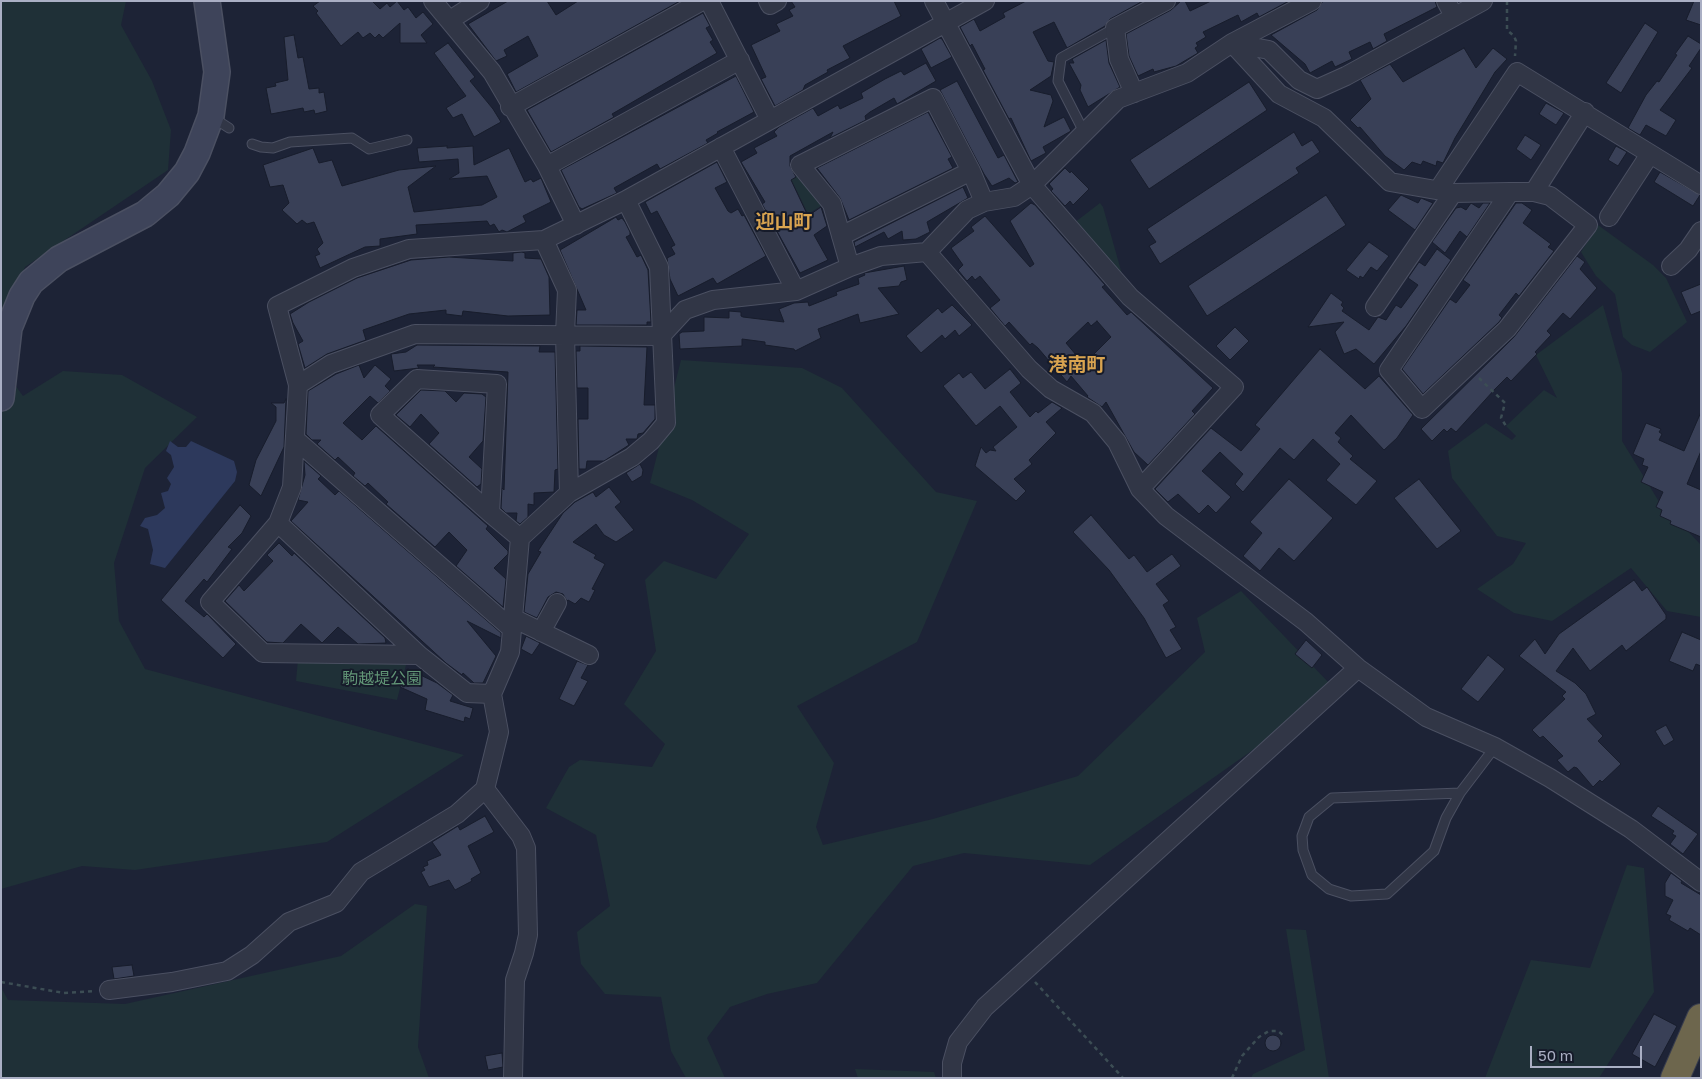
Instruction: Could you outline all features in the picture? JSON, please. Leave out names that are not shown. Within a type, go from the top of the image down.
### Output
[{"type":"highway","points":[[1675,1078],[1701,1018]]},
{"type":"street","points":[[1,398],[9,328],[22,296],[31,282],[58,260],[124,227],[145,214],[168,195],[187,172],[197,153],[220,122],[217,72],[207,1]]},
{"type":"street","points":[[433,1],[492,72],[510,107],[547,166],[576,225]]},
{"type":"street","points":[[450,20],[480,1]]},
{"type":"street","points":[[510,107],[702,1]]},
{"type":"street","points":[[709,1],[770,120]]},
{"type":"street","points":[[768,1],[770,5],[778,1]]},
{"type":"street","points":[[934,1],[1032,185],[1130,297],[1234,387],[1140,489]]},
{"type":"street","points":[[419,655],[262,653],[210,602],[278,523],[292,487],[298,384],[277,306],[353,268],[409,249],[544,240],[626,200],[985,1]]},
{"type":"street","points":[[1134,93],[1119,59],[1115,28],[1166,1]]},
{"type":"street","points":[[298,384],[331,364],[415,334],[660,336],[684,310],[713,300],[796,291],[850,267],[881,256],[927,252],[967,210],[984,202],[1014,197],[1032,185],[1118,99],[1187,73],[1232,43],[1312,1]]},
{"type":"street","points":[[1232,43],[1269,50],[1299,80],[1317,89],[1346,76],[1450,9],[1483,1]]},
{"type":"street","points":[[1232,43],[1279,94],[1324,118],[1390,182],[1446,192],[1510,192],[1534,192],[1550,196],[1588,225],[1507,329],[1422,409],[1389,370],[1510,192]]},
{"type":"street","points":[[547,166],[740,60]]},
{"type":"street","points":[[1376,307],[1517,72],[1585,112],[1701,185]]},
{"type":"street","points":[[850,267],[832,204],[800,165],[933,98],[971,171],[984,202]]},
{"type":"street","points":[[1534,192],[1585,112]]},
{"type":"street","points":[[722,147],[796,291]]},
{"type":"street","points":[[1609,217],[1650,154]]},
{"type":"street","points":[[841,236],[971,171]]},
{"type":"street","points":[[109,990],[172,982],[227,971],[252,955],[289,922],[336,903],[361,872],[457,814],[485,789],[499,732],[492,694],[510,652],[520,538],[569,493],[632,456],[651,440],[666,423],[660,336],[659,268],[626,200]]},
{"type":"street","points":[[1671,266],[1688,250],[1701,231]]},
{"type":"street","points":[[544,240],[567,290],[565,334],[569,493]]},
{"type":"street","points":[[927,252],[1029,369],[1051,389],[1093,413],[1117,442],[1140,489],[1166,516],[1306,622],[1358,668],[1426,717],[1495,748],[1550,778],[1631,829],[1701,882]]},
{"type":"street","points":[[490,513],[497,384],[417,379],[380,415],[490,513],[520,538]]},
{"type":"street","points":[[295,439],[512,624],[541,632],[589,655]]},
{"type":"street","points":[[278,523],[419,655],[467,693],[492,694]]},
{"type":"street","points":[[541,632],[557,603]]},
{"type":"street","points":[[952,1078],[952,1063],[958,1042],[985,1006],[1358,668]]},
{"type":"street","points":[[485,789],[521,836],[526,848],[528,935],[515,980],[512,1078]]},
{"type":"lane","points":[[1084,132],[1058,81],[1061,58],[1115,28]]},
{"type":"lane","points":[[252,144],[260,148],[273,148],[290,142],[352,138],[369,149],[407,140]]},
{"type":"lane","points":[[1460,793],[1332,798],[1309,817],[1302,836],[1303,850],[1312,875],[1329,889],[1350,896],[1388,894],[1434,851],[1446,818],[1460,793],[1495,748]]},
{"type":"path","points":[[1507,1],[1508,30],[1516,41],[1514,50],[1517,72]]},
{"type":"path","points":[[1467,367],[1505,403],[1501,418],[1506,426]]},
{"type":"path","points":[[1024,970],[1123,1078]]},
{"type":"path","points":[[1,982],[64,993],[109,990]]},
{"type":"path","points":[[1232,1078],[1242,1056],[1259,1037],[1268,1031],[1278,1030],[1284,1036]]},
{"type":"green space","points":[[1,1],[126,1],[121,25],[152,81],[171,130],[168,170],[25,267],[1,331]]},
{"type":"green space","points":[[798,170],[826,203],[808,214],[789,175]]},
{"type":"green space","points":[[1100,203],[1103,207],[1122,274],[1119,276],[1074,223]]},
{"type":"green space","points":[[1598,225],[1653,265],[1666,278],[1687,322],[1650,352],[1632,345],[1623,337],[1615,294],[1596,276],[1581,252]]},
{"type":"green space","points":[[1603,305],[1622,373],[1622,441],[1658,500],[1701,545],[1701,617],[1667,611],[1631,568],[1552,621],[1514,613],[1477,589],[1513,564],[1526,543],[1497,536],[1452,478],[1448,451],[1486,423],[1512,440],[1516,436],[1506,426],[1544,390],[1557,398],[1536,355]]},
{"type":"green space","points":[[681,360],[802,368],[842,388],[936,492],[977,501],[917,642],[797,706],[834,763],[816,827],[823,845],[933,819],[1078,776],[1205,652],[1197,618],[1241,591],[1330,684],[1274,735],[1090,865],[964,853],[913,866],[817,983],[767,994],[730,1007],[707,1038],[725,1078],[686,1078],[671,1051],[661,997],[605,994],[581,964],[577,932],[610,906],[596,835],[546,808],[569,767],[580,760],[652,767],[665,744],[624,704],[656,651],[645,580],[664,561],[716,579],[749,534],[692,500],[650,483]]},
{"type":"green space","points":[[1,366],[23,396],[63,371],[122,375],[197,417],[145,468],[114,563],[119,621],[145,669],[464,755],[327,842],[135,870],[82,866],[1,889]]},
{"type":"green space","name":"駒越堤公園","points":[[298,659],[407,661],[397,700],[296,681]]},
{"type":"green space","points":[[1627,865],[1644,868],[1654,992],[1599,1078],[1485,1078],[1531,960],[1590,968]]},
{"type":"green space","points":[[415,904],[427,906],[418,1047],[429,1078],[1,1078],[1,987],[8,1000],[125,1004],[341,956]]},
{"type":"green space","points":[[1286,929],[1306,930],[1329,1078],[1251,1078],[1253,1074],[1305,1050]]},
{"type":"green space","points":[[855,1069],[934,1072],[936,1078],[858,1078]]},
{"type":"water","points":[[170,441],[178,447],[186,447],[191,441],[234,461],[237,472],[235,481],[165,568],[150,564],[153,550],[148,529],[140,526],[145,518],[157,515],[165,508],[161,493],[168,491],[171,484],[167,478],[174,467],[171,455],[166,451]]},
{"type":"building","points":[[320,1],[372,1],[380,9],[387,3],[390,7],[397,1],[404,10],[408,7],[416,18],[423,12],[433,24],[421,35],[427,43],[400,43],[400,23],[383,38],[379,34],[375,38],[370,33],[363,38],[358,32],[341,46],[316,13],[318,11],[313,6]]},
{"type":"building","points":[[508,1],[547,1],[556,15],[578,1],[680,1],[516,92],[507,74],[538,56],[528,36],[504,50],[507,56],[496,61],[468,24]]},
{"type":"building","points":[[791,1],[894,1],[901,16],[843,46],[850,58],[827,70],[828,72],[805,85],[803,90],[775,106],[761,79],[766,77],[751,45],[780,31],[776,24],[793,16],[789,10],[795,7]]},
{"type":"building","points":[[1026,1],[1143,1],[1110,19],[1105,26],[1067,48],[1054,22],[1033,32],[1048,61],[1054,62],[1051,76],[1030,90],[1051,95],[1053,101],[1044,127],[1064,117],[1071,131],[1043,147],[1046,153],[1031,161],[1011,118],[1009,119],[983,70],[985,69],[972,44],[970,46],[960,27],[974,19],[980,31],[1005,17],[1003,13]]},
{"type":"building","points":[[1181,1],[1185,1],[1190,11],[1211,1],[1289,1],[1259,17],[1257,13],[1241,22],[1238,15],[1203,32],[1206,37],[1196,43],[1198,46],[1195,48],[1198,53],[1176,66],[1154,72],[1153,69],[1138,76],[1129,56],[1126,34],[1171,10]]},
{"type":"building","points":[[1323,1],[1435,1],[1437,7],[1384,34],[1387,41],[1373,49],[1370,42],[1349,52],[1352,59],[1335,67],[1332,61],[1310,73],[1305,64],[1271,35],[1317,10]]},
{"type":"building","points":[[1694,1],[1701,1],[1701,25],[1686,20]]},
{"type":"building","points":[[703,13],[710,26],[706,28],[713,40],[710,42],[717,53],[612,114],[614,117],[551,152],[527,110]]},
{"type":"building","points":[[1645,23],[1658,32],[1621,93],[1606,83]]},
{"type":"building","points":[[294,35],[298,58],[303,57],[309,89],[319,88],[319,93],[324,92],[327,111],[315,114],[314,110],[304,112],[303,108],[271,114],[266,88],[276,86],[275,83],[288,80],[284,37]]},
{"type":"building","points":[[1688,36],[1701,44],[1701,48],[1689,66],[1692,68],[1660,110],[1676,120],[1666,136],[1646,125],[1640,135],[1628,128],[1646,95],[1657,81],[1659,82]]},
{"type":"building","points":[[940,38],[952,57],[931,68],[921,49]]},
{"type":"building","points":[[1106,40],[1109,63],[1120,87],[1088,107],[1080,90],[1081,85],[1069,63],[1074,63],[1072,59]]},
{"type":"building","points":[[448,43],[475,77],[470,81],[501,122],[474,137],[462,114],[453,118],[446,108],[466,96],[434,53]]},
{"type":"building","points":[[1464,48],[1476,68],[1493,48],[1507,59],[1495,72],[1455,138],[1443,163],[1437,161],[1436,166],[1423,161],[1421,165],[1412,162],[1404,170],[1385,156],[1360,127],[1358,128],[1350,120],[1371,99],[1360,80],[1390,64],[1403,82]]},
{"type":"building","points":[[926,63],[936,81],[897,104],[894,98],[870,112],[865,116],[866,120],[830,138],[833,132],[790,156],[790,166],[796,177],[791,180],[808,216],[821,207],[827,226],[814,235],[828,260],[800,273],[762,204],[765,202],[741,162],[757,153],[754,148],[777,136],[774,132],[779,127],[813,108],[818,116],[838,105],[840,109],[863,98],[861,93],[885,79],[901,71],[904,75]]},
{"type":"building","points":[[736,76],[754,112],[717,132],[706,140],[708,143],[660,169],[657,164],[614,188],[617,193],[582,209],[579,207],[561,170]]},
{"type":"building","points":[[957,81],[998,158],[1004,155],[1018,182],[1015,183],[1009,178],[992,186],[984,174],[940,90]]},
{"type":"building","points":[[1249,82],[1267,110],[1149,189],[1130,160]]},
{"type":"building","points":[[1546,103],[1564,113],[1556,125],[1539,114]]},
{"type":"building","points":[[928,112],[952,157],[948,159],[953,168],[849,220],[840,198],[817,168]]},
{"type":"building","points":[[1294,132],[1302,146],[1312,140],[1320,152],[1296,168],[1299,173],[1160,264],[1149,246],[1156,242],[1147,229]]},
{"type":"building","points":[[1525,135],[1541,145],[1531,160],[1516,149]]},
{"type":"building","points":[[447,146],[447,148],[473,146],[474,165],[509,148],[525,182],[531,179],[533,182],[541,178],[551,202],[523,216],[526,222],[507,232],[502,230],[499,232],[494,224],[490,226],[487,221],[416,225],[417,234],[380,239],[380,246],[365,247],[320,268],[315,256],[320,254],[317,249],[323,243],[314,222],[307,224],[302,220],[297,224],[282,210],[289,203],[283,185],[270,187],[263,165],[313,148],[319,163],[332,160],[342,186],[399,170],[436,166],[408,187],[414,212],[482,205],[497,197],[487,176],[449,179],[459,173],[458,159],[419,162],[417,148]]},
{"type":"building","points":[[1616,146],[1627,152],[1618,166],[1608,160]]},
{"type":"building","points":[[717,162],[727,182],[715,188],[728,211],[731,213],[738,209],[742,216],[744,215],[766,256],[717,284],[713,278],[678,296],[670,279],[667,258],[675,254],[671,247],[675,245],[657,211],[651,214],[645,202]]},
{"type":"building","points":[[1065,168],[1070,173],[1071,171],[1089,189],[1073,205],[1070,201],[1065,206],[1051,191],[1053,189],[1049,184]]},
{"type":"building","points":[[1660,172],[1700,195],[1693,206],[1654,182]]},
{"type":"building","points":[[963,187],[968,198],[927,222],[930,232],[916,239],[903,240],[902,231],[888,239],[884,232],[855,247],[854,242]]},
{"type":"building","points":[[1326,195],[1346,225],[1207,316],[1188,286]]},
{"type":"building","points":[[1401,195],[1418,203],[1421,198],[1433,203],[1415,230],[1388,210]]},
{"type":"building","points":[[1031,203],[1035,205],[1105,285],[1102,287],[1127,315],[1131,312],[1213,388],[1192,411],[1195,414],[1148,465],[1134,452],[1106,402],[1102,407],[1087,397],[1071,376],[1067,382],[1038,348],[1032,343],[1030,345],[1009,322],[1005,326],[990,308],[1000,300],[980,276],[975,280],[972,276],[967,281],[958,270],[963,265],[951,248],[974,231],[971,227],[985,216],[1030,267],[1034,264],[1010,221]],"holes":[[[1097,321],[1111,337],[1087,361],[1086,359],[1082,362],[1066,343],[1088,322],[1091,326]]]},
{"type":"building","points":[[1471,203],[1479,208],[1483,203],[1490,203],[1467,237],[1460,231],[1445,253],[1432,242],[1456,208],[1461,207],[1466,210]]},
{"type":"building","points":[[1516,203],[1522,203],[1532,210],[1523,223],[1551,244],[1548,247],[1554,251],[1519,296],[1516,293],[1499,315],[1502,318],[1499,322],[1423,394],[1402,369],[1450,299],[1456,303],[1470,285],[1463,280]]},
{"type":"building","points":[[616,217],[618,220],[622,218],[625,222],[630,232],[630,235],[626,237],[637,257],[641,255],[648,270],[651,322],[647,322],[647,325],[576,325],[577,310],[586,310],[560,250]]},
{"type":"building","points":[[1369,242],[1389,256],[1377,271],[1371,267],[1363,278],[1360,276],[1359,279],[1346,270]]},
{"type":"building","points":[[1437,249],[1451,260],[1406,326],[1374,364],[1356,349],[1344,354],[1335,332],[1344,322],[1308,327],[1331,293],[1343,302],[1341,305],[1344,308],[1342,311],[1369,330],[1378,317],[1386,320],[1396,305],[1401,308],[1418,285],[1408,278],[1419,262],[1425,266]]},
{"type":"building","points":[[513,253],[525,253],[525,258],[541,259],[549,277],[550,315],[508,316],[463,311],[462,316],[446,314],[446,310],[409,314],[363,330],[366,340],[327,354],[305,368],[298,344],[303,341],[290,314],[309,302],[357,278],[411,260],[449,257],[513,261]]},
{"type":"building","points":[[1577,256],[1585,262],[1580,269],[1597,288],[1570,319],[1563,313],[1547,331],[1551,335],[1535,352],[1537,354],[1511,381],[1507,377],[1456,432],[1451,428],[1447,432],[1444,429],[1432,441],[1421,429],[1514,337]]},
{"type":"building","points":[[904,266],[907,280],[901,282],[899,286],[878,288],[899,314],[860,323],[858,314],[818,329],[821,338],[795,351],[794,349],[765,345],[765,342],[742,339],[742,346],[680,349],[679,334],[682,332],[704,331],[704,317],[729,318],[729,311],[741,312],[743,317],[784,322],[779,309],[794,303],[808,302],[809,306],[837,295],[836,292],[859,284],[858,278],[865,275],[864,273]]},
{"type":"building","points":[[1701,284],[1701,311],[1691,315],[1681,292]]},
{"type":"building","points":[[952,305],[972,325],[959,336],[955,330],[945,339],[942,335],[921,353],[906,336],[938,308],[942,313]]},
{"type":"building","points":[[1235,327],[1249,341],[1230,360],[1216,346]]},
{"type":"building","points":[[417,345],[540,346],[539,352],[555,352],[558,469],[555,470],[554,492],[534,493],[534,505],[528,504],[528,517],[520,524],[516,521],[517,513],[506,513],[501,508],[502,488],[504,490],[508,372],[433,367],[435,365],[417,365],[419,368],[394,371],[391,354],[406,352]]},
{"type":"building","points":[[580,346],[647,347],[644,405],[655,405],[655,419],[643,433],[638,434],[637,439],[626,439],[629,445],[604,461],[587,461],[586,469],[579,469],[578,419],[588,419],[588,388],[577,388],[576,351],[580,351]]},
{"type":"building","points":[[1320,349],[1365,389],[1379,376],[1413,415],[1397,438],[1384,450],[1351,415],[1335,433],[1341,438],[1338,442],[1353,456],[1350,459],[1377,481],[1356,505],[1326,480],[1340,464],[1313,439],[1294,460],[1280,448],[1243,492],[1235,484],[1243,474],[1220,452],[1202,471],[1231,497],[1216,513],[1208,505],[1199,514],[1178,494],[1168,502],[1155,489],[1211,428],[1241,451],[1260,429],[1255,425]]},
{"type":"building","points":[[359,365],[364,378],[375,365],[391,379],[385,386],[390,391],[378,403],[370,396],[343,423],[362,440],[376,426],[488,526],[486,529],[508,551],[508,554],[494,568],[506,579],[503,607],[456,566],[467,550],[449,532],[435,547],[386,504],[388,502],[368,483],[365,486],[353,476],[355,473],[338,457],[335,460],[317,444],[321,440],[312,440],[306,434],[308,391],[336,374]]},
{"type":"building","points":[[1010,369],[1021,383],[1010,392],[1030,417],[1036,411],[1038,413],[1052,402],[1062,408],[1046,422],[1056,433],[1029,460],[1032,464],[1014,479],[1026,491],[1016,501],[975,466],[981,447],[986,453],[990,450],[996,451],[993,447],[1017,427],[1000,406],[976,426],[943,386],[959,373],[963,378],[971,372],[985,389]]},
{"type":"building","points":[[421,390],[445,391],[456,402],[464,393],[482,394],[486,397],[483,441],[469,457],[482,469],[481,484],[477,487],[429,444],[439,433],[421,414],[410,427],[396,415]]},
{"type":"building","points":[[286,399],[284,447],[261,496],[249,485],[256,460],[276,421],[276,407],[271,403],[284,403]]},
{"type":"building","points":[[1701,412],[1701,451],[1687,484],[1701,490],[1701,537],[1670,524],[1671,521],[1660,516],[1662,510],[1656,507],[1663,492],[1641,482],[1648,467],[1642,465],[1644,459],[1633,454],[1646,423],[1661,429],[1659,432],[1662,434],[1659,440],[1684,451]]},
{"type":"building","points":[[304,461],[321,476],[318,479],[335,495],[339,491],[501,633],[501,638],[467,621],[496,656],[483,683],[474,683],[463,673],[462,675],[446,663],[291,521],[308,502],[298,500],[305,475]]},
{"type":"building","points":[[640,464],[643,470],[642,476],[632,482],[626,473]]},
{"type":"building","points":[[1289,479],[1333,518],[1294,561],[1279,548],[1260,571],[1243,556],[1262,533],[1250,522]]},
{"type":"building","points":[[1419,479],[1461,531],[1437,549],[1394,498]]},
{"type":"building","points":[[609,487],[621,502],[615,507],[634,530],[616,542],[604,535],[596,524],[573,542],[596,555],[594,558],[605,564],[592,589],[595,590],[589,602],[581,598],[575,604],[567,601],[563,594],[556,592],[548,597],[537,618],[524,612],[528,574],[541,552],[538,551],[563,513],[575,502],[593,492],[596,497]]},
{"type":"building","points":[[240,505],[251,516],[242,533],[228,547],[232,549],[207,582],[204,579],[185,601],[204,617],[207,614],[236,644],[223,658],[161,600]]},
{"type":"building","points":[[1091,515],[1129,559],[1134,555],[1147,572],[1172,554],[1181,566],[1156,584],[1169,601],[1163,605],[1176,627],[1170,630],[1182,649],[1166,658],[1144,618],[1109,570],[1073,532]]},
{"type":"building","points":[[279,543],[292,556],[294,553],[385,638],[386,643],[358,644],[338,627],[322,643],[301,624],[283,643],[267,642],[225,601],[239,585],[244,591],[273,561],[267,555]]},
{"type":"building","points":[[1634,580],[1642,591],[1647,587],[1666,615],[1666,619],[1626,651],[1622,645],[1590,671],[1573,648],[1556,671],[1575,683],[1586,694],[1596,714],[1587,719],[1603,736],[1598,741],[1621,764],[1602,782],[1600,780],[1593,787],[1577,768],[1574,767],[1568,772],[1557,760],[1563,756],[1543,736],[1540,738],[1532,730],[1565,699],[1562,696],[1566,692],[1519,656],[1535,639],[1545,654],[1559,634]]},
{"type":"building","points":[[1682,632],[1701,640],[1701,666],[1696,664],[1693,671],[1669,661]]},
{"type":"building","points":[[526,636],[540,643],[532,655],[521,649]]},
{"type":"building","points":[[1306,640],[1322,655],[1312,668],[1295,654]]},
{"type":"building","points":[[1488,655],[1505,669],[1478,702],[1461,689]]},
{"type":"building","points":[[577,661],[588,665],[581,678],[588,681],[574,706],[559,699]]},
{"type":"building","points":[[408,669],[437,683],[453,695],[450,701],[473,708],[470,719],[465,717],[464,722],[425,710],[427,699],[400,687]]},
{"type":"building","points":[[1666,725],[1674,740],[1664,746],[1655,731]]},
{"type":"building","points":[[1658,806],[1698,834],[1683,854],[1670,844],[1676,836],[1672,834],[1674,831],[1651,816]]},
{"type":"building","points":[[485,816],[494,832],[468,846],[481,873],[471,879],[472,881],[455,890],[449,880],[429,887],[421,872],[425,870],[423,867],[428,865],[427,861],[441,855],[432,842],[458,826],[460,830]]},
{"type":"building","points":[[1671,873],[1682,881],[1681,883],[1701,895],[1701,935],[1690,928],[1688,931],[1669,920],[1671,916],[1666,914],[1673,900],[1665,896],[1665,883]]},
{"type":"building","points":[[132,965],[134,976],[114,979],[112,967]]},
{"type":"building","points":[[1654,1014],[1677,1026],[1655,1067],[1632,1054]]},
{"type":"building","points":[[1270,1035],[1276,1035],[1281,1040],[1279,1049],[1270,1051],[1265,1046],[1265,1040]]},
{"type":"building","points":[[502,1053],[503,1067],[488,1070],[485,1056]]},
{"type":"district","name":"迎山町","points":[[784,222]]},
{"type":"district","name":"港南町","points":[[1077,365]]}]
